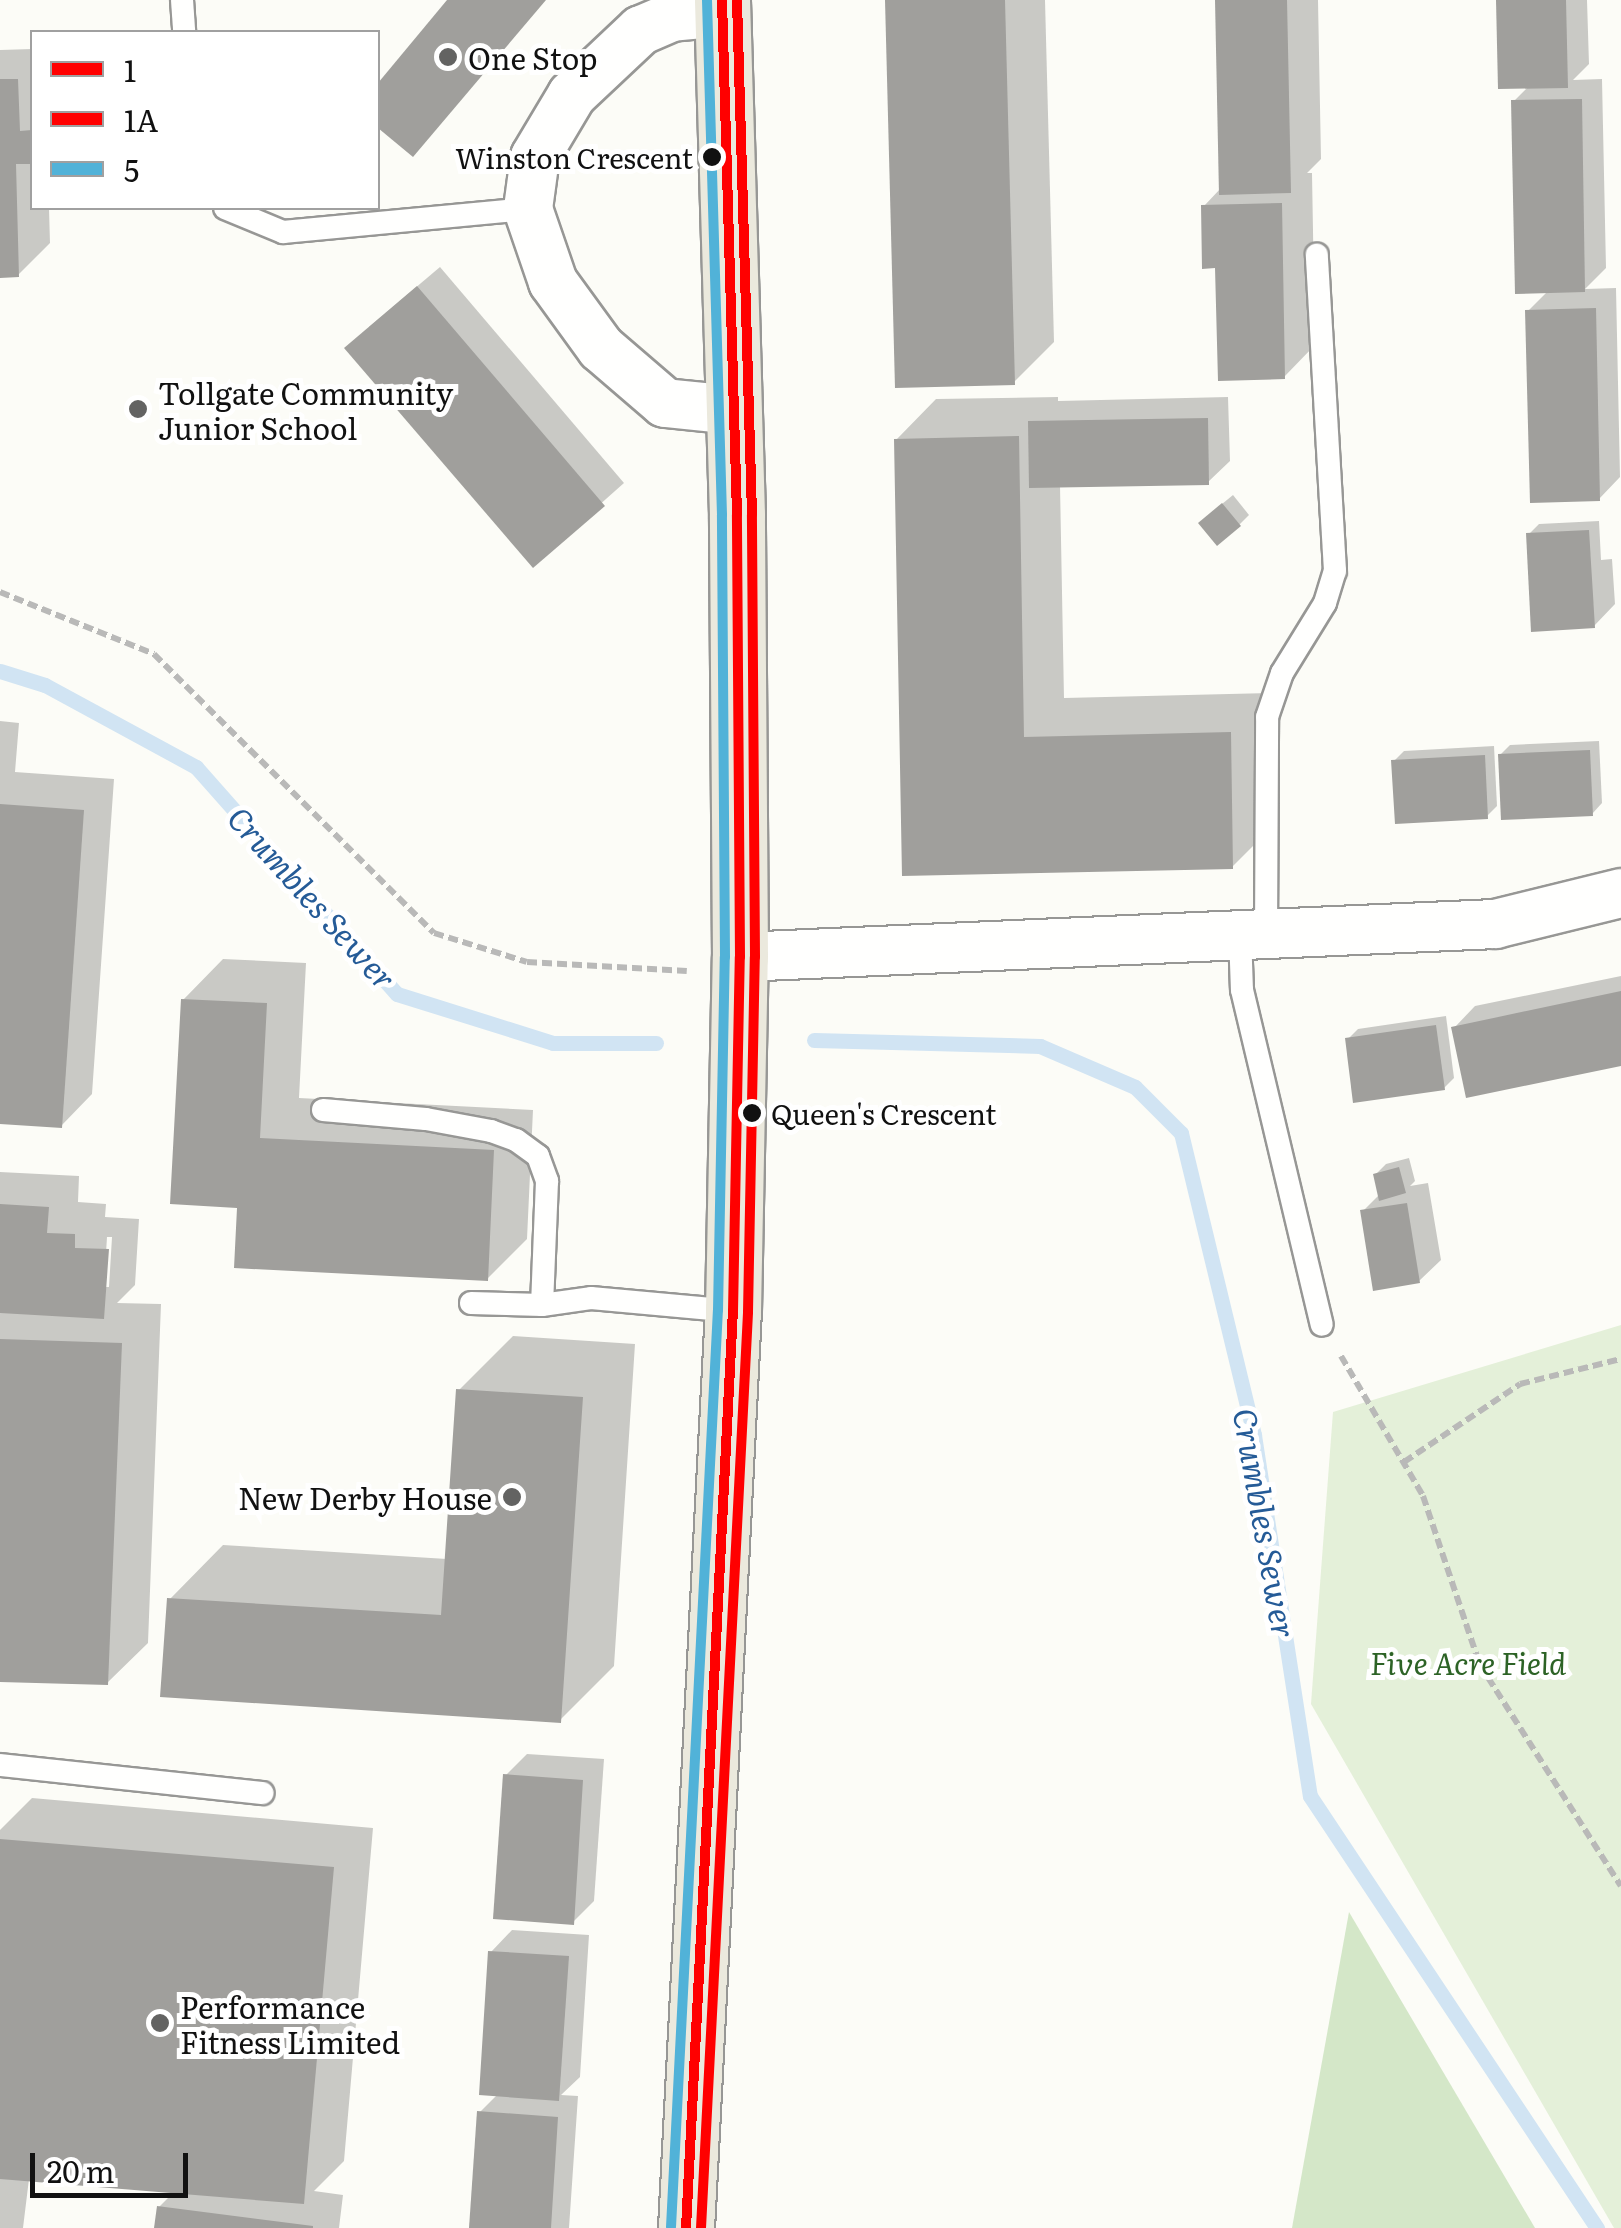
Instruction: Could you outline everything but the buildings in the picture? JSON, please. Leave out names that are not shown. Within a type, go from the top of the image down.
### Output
[{"type":"main road","points":[[686,2228],[734,1311],[739,966],[733,410],[722,6]]},
{"type":"street","points":[[722,6],[672,17],[641,30],[572,95],[535,157],[528,209],[552,282],[601,348],[666,403],[733,410]]},
{"type":"street","points":[[739,966],[1253,934],[1495,924],[1621,893]]},
{"type":"lane","points":[[182,0],[184,30]]},
{"type":"lane","points":[[230,210],[283,232],[528,209]]},
{"type":"lane","points":[[1317,255],[1336,570],[1325,603],[1282,674],[1267,717],[1253,934],[1242,990],[1322,1325]]},
{"type":"lane","points":[[323,1110],[426,1119],[491,1131],[516,1140],[538,1156],[548,1181],[542,1305]]},
{"type":"lane","points":[[471,1303],[542,1305],[591,1298],[734,1311]]},
{"type":"lane","points":[[0,1765],[263,1793]]},
{"type":"path","points":[[0,592],[154,654],[434,934],[527,962],[739,966]]},
{"type":"path","points":[[1322,1325],[1423,1496],[1480,1666],[1621,1886]]},
{"type":"path","points":[[1404,1462],[1520,1384],[1621,1359]]},
{"type":"green space","name":"Five Acre Field","points":[[1621,1325],[1621,2228],[1614,2228],[1311,1704],[1333,1412]]},
{"type":"green space","points":[[1349,1912],[1535,2228],[1292,2228]]},
{"type":"waterway","name":"Crumbles Sewer","points":[[0,671],[45,685],[196,767],[397,994],[553,1043],[656,1043]]},
{"type":"waterway","name":"Crumbles Sewer","points":[[814,1040],[1040,1046],[1135,1087],[1181,1133],[1254,1435],[1310,1796],[1597,2228]]},
{"type":"transit line","name":"5","points":[[671,2227],[718,1310],[725,957],[722,515],[707,0]]},
{"type":"transit line","name":"1","points":[[686,2228],[733,1311],[740,957],[737,515],[722,0]]},
{"type":"transit line","name":"1A","points":[[701,2228],[748,1312],[755,957],[752,515],[737,0]]},
{"type":"place","name":"One Stop","points":[[448,57]]},
{"type":"place","name":"Winston Crescent","points":[[712,157]]},
{"type":"place","name":"Tollgate Community Junior School","points":[[138,409]]},
{"type":"place","name":"Queen's Crescent","points":[[752,1113]]},
{"type":"place","name":"New Derby House","points":[[512,1497]]},
{"type":"place","name":"Performance Fitness Limited","points":[[160,2023]]}]
